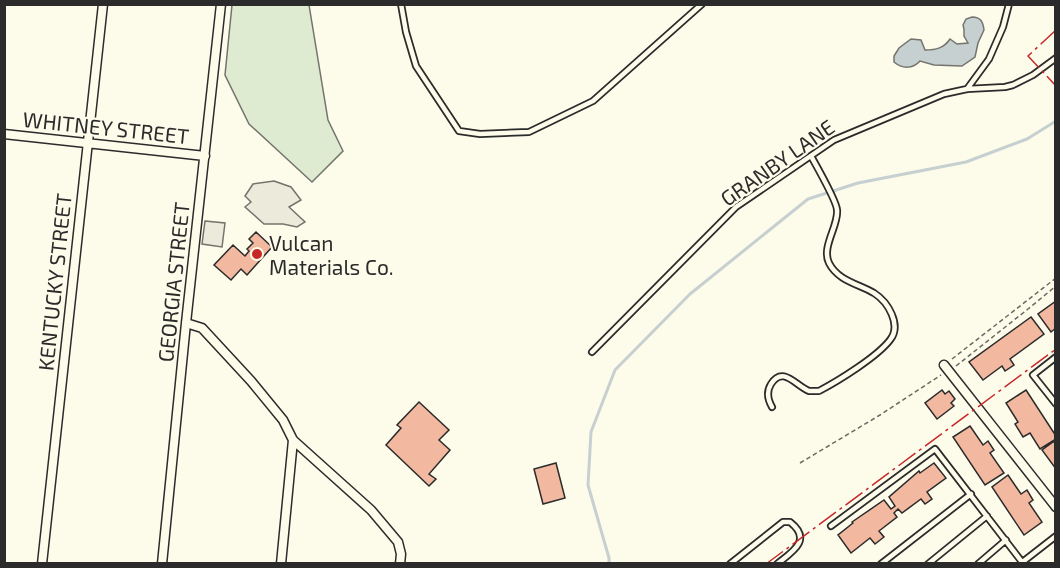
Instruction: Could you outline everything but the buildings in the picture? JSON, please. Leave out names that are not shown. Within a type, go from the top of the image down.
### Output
[{"type":"street","name":"KENTUCKY STREET","points":[[42,564],[103,4]]},
{"type":"street","name":"GEORGIA STREET","points":[[162,564],[221,4]]},
{"type":"street","name":"WHITNEY STREET","points":[[4,134],[204,156]]},
{"type":"street","points":[[186,323],[202,328],[283,420],[293,440],[371,510],[398,542],[401,554],[400,564]]},
{"type":"street","points":[[946,368],[1056,507]]},
{"type":"street","points":[[281,564],[293,440]]},
{"type":"lane","points":[[401,4],[405,32],[416,66],[459,131],[508,134],[529,132],[593,101],[702,4]]},
{"type":"lane","points":[[967,89],[989,59],[1010,4]]},
{"type":"lane","name":"GRANBY LANE","points":[[592,352],[736,207],[834,140],[944,94],[967,89],[1013,85],[1033,75],[1056,58]]},
{"type":"lane","points":[[772,407],[768,400],[768,389],[773,380],[781,376],[788,377],[810,391],[819,391],[857,367],[891,339],[896,326],[889,307],[875,294],[853,284],[836,272],[828,262],[828,250],[837,209],[812,156]]},
{"type":"lane","points":[[1056,357],[1033,375],[1056,404]]},
{"type":"lane","points":[[831,526],[935,448],[1021,563],[1056,536]]},
{"type":"lane","points":[[881,564],[971,494]]},
{"type":"lane","points":[[928,564],[987,516]]},
{"type":"lane","points":[[730,564],[783,522],[790,522],[799,532],[800,543],[797,549],[777,564]]},
{"type":"lane","points":[[978,564],[1006,540]]},
{"type":"path","points":[[946,368],[1056,278]]},
{"type":"path","points":[[800,463],[880,415],[1028,309],[1056,286]]},
{"type":"green space","points":[[232,5],[309,5],[328,120],[343,151],[312,182],[249,124],[225,75]]},
{"type":"shaded area","points":[[972,17],[981,20],[984,30],[975,57],[962,66],[934,65],[920,61],[914,66],[907,67],[894,62],[894,56],[899,48],[911,39],[921,40],[925,50],[939,48],[950,39],[957,44],[968,43],[964,36],[963,25],[966,19]]},
{"type":"shaded area","points":[[274,181],[291,187],[301,200],[289,207],[305,222],[297,227],[264,224],[245,207],[251,202],[245,196],[253,184]]},
{"type":"shaded area","points":[[205,221],[225,223],[222,247],[202,244]]},
{"type":"waterway","points":[[609,564],[588,485],[591,432],[615,370],[690,294],[808,199],[858,183],[966,162],[1027,139],[1056,121]]},
{"type":"power","points":[[1056,30],[1028,56],[1056,86]]},
{"type":"power","points":[[766,564],[1056,349]]},
{"type":"place","name":"Vulcan Materials Co.","points":[[257,254]]}]
